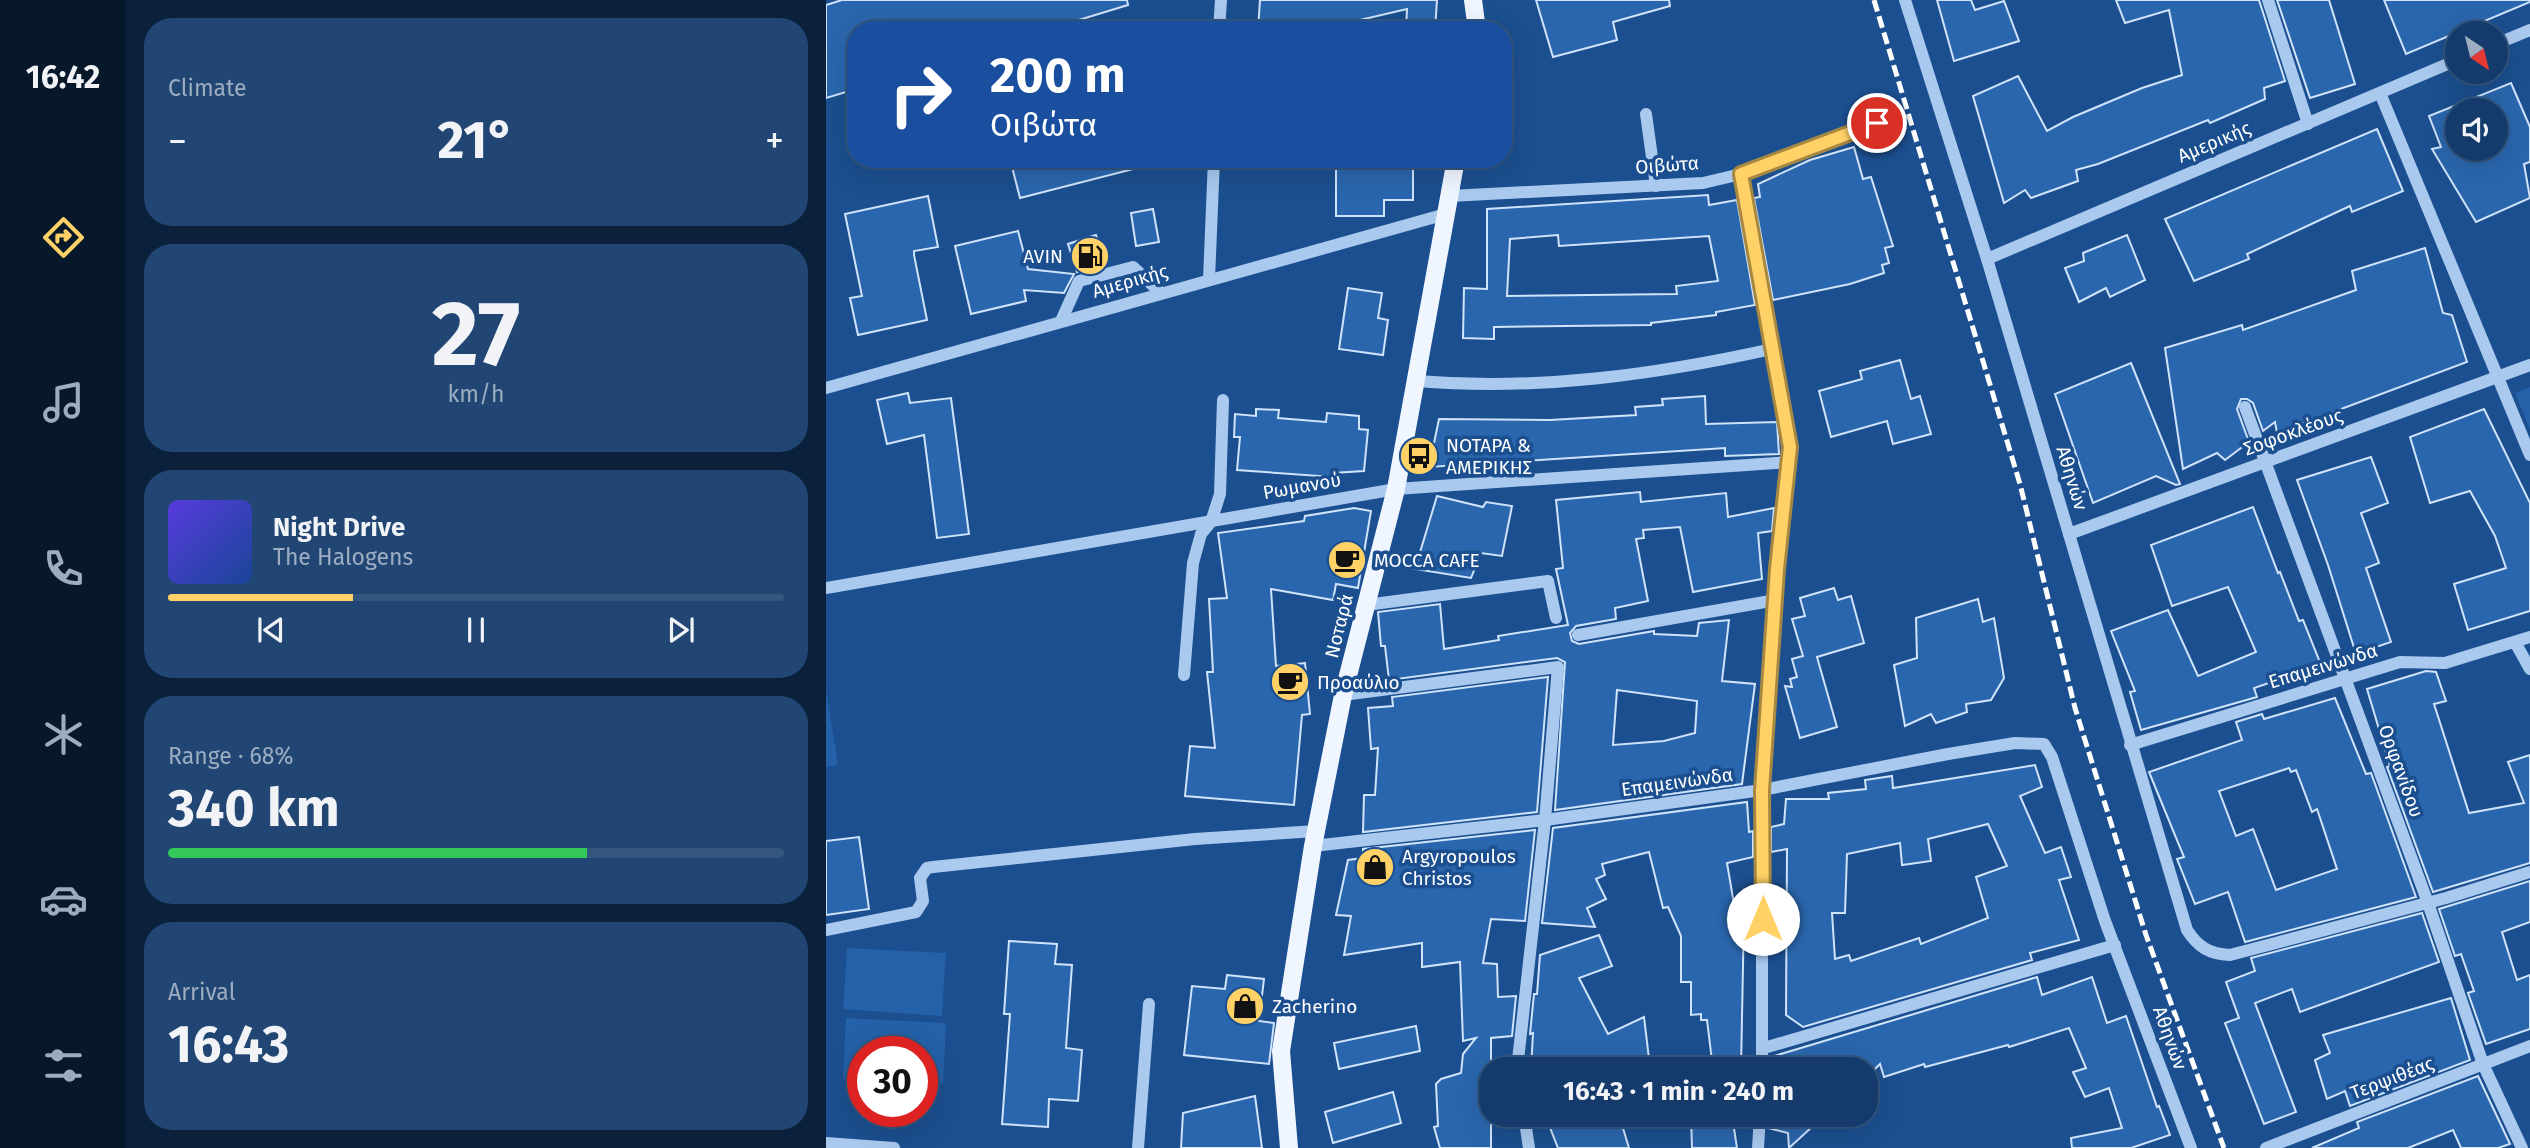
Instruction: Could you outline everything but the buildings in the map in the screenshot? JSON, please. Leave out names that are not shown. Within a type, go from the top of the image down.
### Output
[{"type":"main road","points":[[1473,0],[1476,21]]},
{"type":"main road","name":"Νοταρά","points":[[1289,1148],[1281,1051],[1315,838],[1343,695],[1396,489],[1454,168]]},
{"type":"street","points":[[1220,21],[1221,0]]},
{"type":"street","name":"Αθηνών","points":[[1905,0],[1987,259],[2187,930],[2196,943],[2216,955],[2230,956],[2428,903]]},
{"type":"street","points":[[2268,0],[2308,124]]},
{"type":"street","points":[[2508,39],[2530,30]]},
{"type":"street","name":"Αμερικής","points":[[1987,259],[2445,66]]},
{"type":"street","points":[[2380,93],[2530,456]]},
{"type":"street","points":[[1646,114],[1656,186]]},
{"type":"street","name":"Οιβώτα","points":[[1449,196],[1703,183],[1741,174],[1877,123]]},
{"type":"street","points":[[1209,279],[1214,168]]},
{"type":"street","points":[[1741,174],[1786,416],[1790,462],[1776,600],[1762,790],[1763,1057]]},
{"type":"street","name":"Αμερικής","points":[[826,388],[1160,292],[1446,215]]},
{"type":"street","points":[[1061,321],[1079,281],[1133,267],[1160,292]]},
{"type":"street","points":[[1417,381],[1494,385],[1589,381],[1668,370],[1772,349]]},
{"type":"street","name":"Σοφοκλέους","points":[[2069,534],[2530,365]]},
{"type":"street","points":[[1184,675],[1193,563],[1201,534],[1211,522],[1220,494],[1223,400]]},
{"type":"street","name":"Ορφανίδου","points":[[2245,407],[2347,679],[2483,1064],[2522,1148]]},
{"type":"street","name":"Ρωμανού","points":[[826,588],[1396,489],[1790,462]]},
{"type":"street","points":[[1366,605],[1548,581],[1556,618]]},
{"type":"street","points":[[1578,635],[1776,600]]},
{"type":"street","name":"Επαμεινώνδα","points":[[2130,745],[2409,660],[2445,663],[2530,636]]},
{"type":"street","points":[[2515,642],[2530,669]]},
{"type":"street","points":[[1343,695],[1558,667],[1545,820],[1518,1057]]},
{"type":"street","name":"Επαμεινώνδα","points":[[826,930],[916,912],[923,901],[920,878],[927,868],[933,866],[1195,839],[1315,838],[1545,820],[1762,790],[1979,748],[2015,743],[2043,744]]},
{"type":"street","name":"Αθηνών","points":[[2043,744],[2052,757],[2115,945],[2192,1148]]},
{"type":"street","points":[[2428,903],[2530,872]]},
{"type":"street","points":[[1764,1048],[2115,945]]},
{"type":"street","points":[[1138,1148],[1149,1004]]},
{"type":"street","name":"Τερψιθέας","points":[[2267,1146],[2530,1046]]},
{"type":"street","points":[[1526,1127],[1529,1148]]},
{"type":"street","points":[[1758,1148],[1759,1127]]},
{"type":"street","points":[[826,1143],[894,1148]]},
{"type":"shaded area","points":[[2530,387],[2530,430],[2515,393]]},
{"type":"shaded area","points":[[826,689],[838,765],[826,767]]},
{"type":"shaded area","points":[[847,948],[946,953],[942,1016],[843,1009]]},
{"type":"shaded area","points":[[846,1018],[946,1023],[943,1084],[938,1084],[938,1036],[847,1036],[847,1079],[843,1079]]},
{"type":"railway","points":[[1874,0],[2020,484],[2075,708],[2146,935],[2224,1148]]},
{"type":"place","name":"AVIN","points":[[1090,256]]},
{"type":"place","name":"ΝΟΤΑΡΑ & ΑΜΕΡΙΚΗΣ","points":[[1419,456]]},
{"type":"place","name":"MOCCA CAFE","points":[[1347,560]]},
{"type":"place","name":"Προαύλιο","points":[[1290,682]]},
{"type":"place","name":"Argyropoulos Christos","points":[[1375,867]]},
{"type":"place","name":"Zacherino","points":[[1245,1006]]},
{"type":"route","points":[[1763,919],[1762,790],[1777,569],[1790,462],[1790,438],[1741,174],[1877,123]]}]
